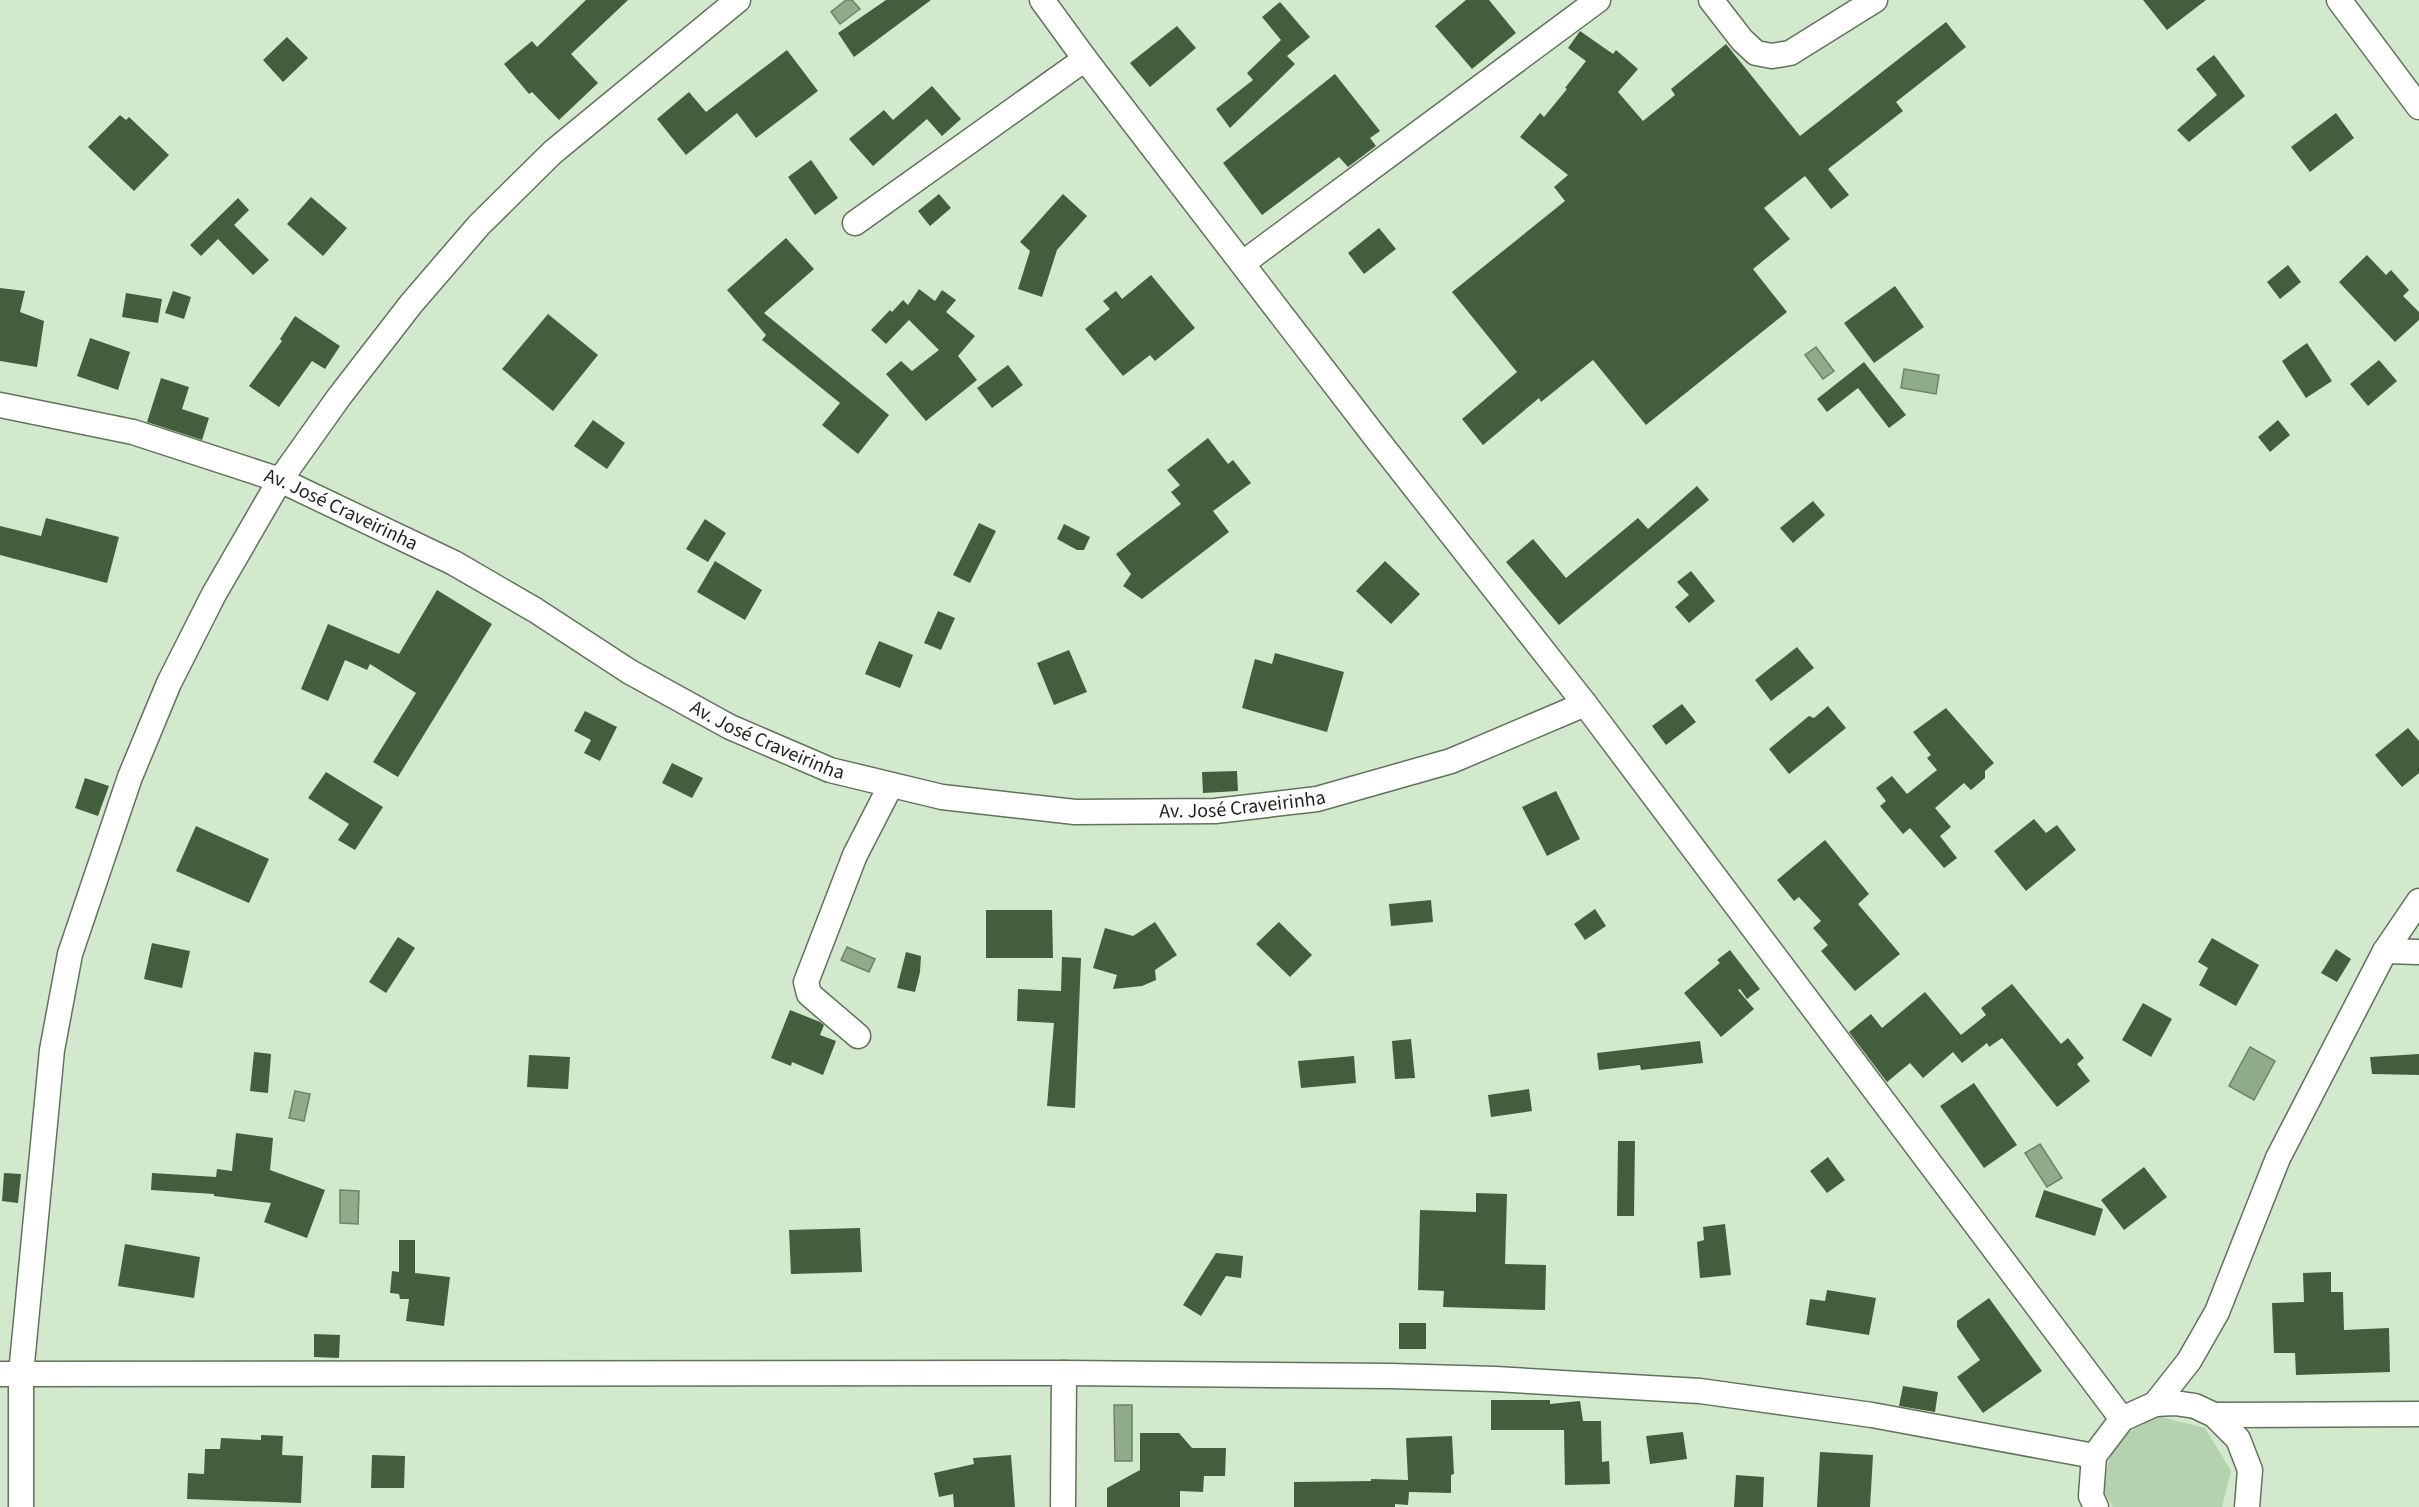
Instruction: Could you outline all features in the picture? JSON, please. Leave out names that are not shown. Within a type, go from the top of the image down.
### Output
[{"type":"street","points":[[21,1507],[11,1374],[51,1061],[70,954],[130,777],[169,683],[214,594],[280,480],[339,397],[411,304],[480,225],[553,152],[738,0]]},
{"type":"street","points":[[1042,0],[1376,438],[1585,704],[2122,1419]]},
{"type":"street","points":[[1243,263],[1598,0]]},
{"type":"street","points":[[1711,0],[1756,53],[1772,56],[1790,53],[1875,0]]},
{"type":"street","points":[[2339,0],[2419,107]]},
{"type":"street","points":[[855,223],[1085,59]]},
{"type":"street","name":"Av. José Craveirinha","points":[[0,405],[133,432],[280,480],[454,563],[535,610],[630,672],[730,728],[830,770],[942,797],[1075,812],[1215,811],[1317,799],[1440,764],[1585,704]]},
{"type":"street","points":[[858,1036],[809,994],[806,982],[855,855],[891,785]]},
{"type":"street","points":[[2155,1404],[2189,1361],[2217,1312],[2278,1158],[2385,951],[2419,901]]},
{"type":"street","points":[[2385,951],[2419,952]]},
{"type":"street","points":[[11,1374],[1064,1373],[1495,1379],[1700,1391],[1872,1415],[2094,1456]]},
{"type":"street","points":[[1063,1507],[1064,1373]]},
{"type":"street","points":[[2096,1507],[2091,1496],[2094,1456],[2122,1419],[2155,1404],[2175,1403],[2195,1406],[2214,1415],[2238,1439],[2250,1470],[2247,1507]]},
{"type":"street","points":[[2214,1415],[2419,1414]]},
{"type":"shaded area","points":[[846,0],[852,0],[860,9],[840,24],[831,12]]},
{"type":"shaded area","points":[[1816,347],[1834,371],[1823,379],[1805,355]]},
{"type":"shaded area","points":[[1904,369],[1939,375],[1936,394],[1901,388]]},
{"type":"shaded area","points":[[847,947],[875,959],[869,972],[841,960]]},
{"type":"shaded area","points":[[2250,1047],[2275,1061],[2254,1100],[2229,1086]]},
{"type":"shaded area","points":[[295,1091],[310,1094],[304,1121],[289,1118]]},
{"type":"shaded area","points":[[2040,1144],[2062,1178],[2047,1187],[2025,1153]]},
{"type":"shaded area","points":[[340,1190],[359,1191],[358,1224],[340,1223]]},
{"type":"shaded area","points":[[1114,1405],[1132,1405],[1132,1461],[1115,1461]]},
{"type":"shaded area","points":[[2157,1416],[2205,1428],[2231,1471],[2222,1507],[2113,1507],[2102,1489],[2114,1441]]},
{"type":"building","points":[[586,0],[628,0],[571,54],[598,83],[559,120],[532,92],[529,94],[504,64],[532,41],[537,47]]},
{"type":"building","points":[[886,0],[931,0],[854,57],[838,33]]},
{"type":"building","points":[[1466,0],[1489,0],[1516,33],[1472,69],[1435,26]]},
{"type":"building","points":[[2143,0],[2206,0],[2167,30]]},
{"type":"building","points":[[1280,2],[1310,37],[1287,56],[1295,64],[1230,128],[1216,109],[1253,80],[1247,73],[1281,40],[1262,17]]},
{"type":"building","points":[[1946,22],[1966,47],[1896,102],[1903,111],[1828,169],[1849,195],[1831,209],[1805,176],[1764,208],[1790,239],[1753,269],[1787,312],[1646,425],[1593,360],[1541,402],[1539,398],[1483,445],[1462,419],[1517,372],[1452,292],[1565,201],[1554,187],[1568,175],[1520,137],[1540,113],[1544,117],[1586,61],[1568,48],[1580,31],[1613,54],[1616,50],[1638,69],[1618,92],[1643,121],[1675,95],[1671,89],[1726,44],[1800,136]]},
{"type":"building","points":[[1177,26],[1196,48],[1150,87],[1130,63]]},
{"type":"building","points":[[287,37],[308,58],[283,82],[263,60]]},
{"type":"building","points":[[787,50],[818,91],[756,138],[737,113],[686,155],[657,119],[689,92],[706,112]]},
{"type":"building","points":[[2214,55],[2245,96],[2189,142],[2177,130],[2217,95],[2196,69]]},
{"type":"building","points":[[1335,74],[1380,131],[1370,138],[1376,146],[1348,167],[1339,157],[1262,215],[1223,163]]},
{"type":"building","points":[[932,86],[961,119],[942,136],[927,119],[873,166],[849,139],[884,110],[893,120]]},
{"type":"building","points":[[2336,113],[2354,138],[2310,172],[2291,147]]},
{"type":"building","points":[[120,115],[126,120],[129,117],[169,155],[134,191],[88,147]]},
{"type":"building","points":[[811,160],[838,198],[815,215],[788,177]]},
{"type":"building","points":[[939,194],[951,208],[930,226],[918,211]]},
{"type":"building","points":[[1063,194],[1087,216],[1057,250],[1042,297],[1018,289],[1030,251],[1020,242]]},
{"type":"building","points":[[311,197],[347,228],[323,256],[287,224]]},
{"type":"building","points":[[238,198],[249,210],[234,225],[269,260],[253,275],[218,239],[201,256],[190,245]]},
{"type":"building","points":[[1379,228],[1396,249],[1364,274],[1348,253]]},
{"type":"building","points":[[786,238],[814,269],[764,313],[889,415],[858,454],[822,425],[840,403],[762,340],[766,335],[727,290]]},
{"type":"building","points":[[2367,255],[2386,275],[2391,270],[2409,290],[2403,296],[2419,312],[2419,320],[2395,342],[2339,282]]},
{"type":"building","points":[[2288,265],[2301,282],[2280,299],[2267,282]]},
{"type":"building","points":[[1151,275],[1195,328],[1155,361],[1150,355],[1123,376],[1085,329],[1110,309],[1103,301],[1116,291],[1122,299]]},
{"type":"building","points":[[1895,286],[1924,327],[1874,363],[1844,323]]},
{"type":"building","points":[[0,288],[25,291],[20,312],[44,321],[37,367],[0,361]]},
{"type":"building","points":[[919,289],[935,301],[942,290],[956,300],[946,312],[975,336],[958,356],[977,380],[926,421],[886,374],[901,361],[912,371],[939,350],[909,320],[886,344],[871,330],[903,300],[908,305]]},
{"type":"building","points":[[173,291],[191,297],[184,319],[165,313]]},
{"type":"building","points":[[126,293],[162,299],[158,323],[122,317]]},
{"type":"building","points":[[548,314],[598,355],[553,411],[502,369]]},
{"type":"building","points":[[295,316],[340,346],[325,369],[312,361],[279,407],[249,386],[282,341],[280,339]]},
{"type":"building","points":[[90,338],[130,352],[118,390],[77,376]]},
{"type":"building","points":[[2307,343],[2332,381],[2306,398],[2282,361]]},
{"type":"building","points":[[2379,360],[2397,381],[2368,406],[2350,384]]},
{"type":"building","points":[[1864,362],[1906,415],[1889,428],[1858,388],[1827,412],[1817,399]]},
{"type":"building","points":[[1008,365],[1023,385],[992,408],[977,388]]},
{"type":"building","points":[[161,378],[189,387],[182,409],[209,418],[202,440],[147,422]]},
{"type":"building","points":[[593,420],[625,443],[607,469],[574,446]]},
{"type":"building","points":[[2278,420],[2290,435],[2270,452],[2258,437]]},
{"type":"building","points":[[1208,438],[1228,464],[1233,460],[1251,483],[1213,511],[1229,532],[1142,599],[1123,586],[1131,574],[1116,554],[1181,504],[1171,492],[1180,485],[1167,470]]},
{"type":"building","points":[[1697,486],[1709,500],[1559,625],[1506,562],[1533,539],[1566,578],[1638,518],[1648,529]]},
{"type":"building","points":[[1813,501],[1825,515],[1793,543],[1780,528]]},
{"type":"building","points":[[46,518],[119,537],[107,583],[0,555],[0,526],[41,536]]},
{"type":"building","points":[[705,519],[726,533],[708,562],[686,549]]},
{"type":"building","points":[[979,523],[996,531],[970,583],[953,575]]},
{"type":"building","points":[[1064,524],[1090,537],[1084,550],[1077,550],[1057,539]]},
{"type":"building","points":[[715,561],[762,590],[745,620],[697,592]]},
{"type":"building","points":[[1385,561],[1420,594],[1391,624],[1356,591]]},
{"type":"building","points":[[1691,571],[1715,601],[1689,623],[1675,607],[1689,595],[1677,582]]},
{"type":"building","points":[[437,590],[492,624],[398,777],[373,762],[416,693],[370,664],[367,670],[345,660],[328,701],[301,689],[328,624],[399,654]]},
{"type":"building","points":[[938,611],[955,618],[941,650],[924,643]]},
{"type":"building","points":[[879,641],[913,655],[900,688],[865,674]]},
{"type":"building","points":[[1797,647],[1814,668],[1771,701],[1755,680]]},
{"type":"building","points":[[1069,650],[1087,692],[1054,705],[1037,663]]},
{"type":"building","points":[[1275,653],[1344,672],[1327,732],[1242,708],[1255,659],[1272,664]]},
{"type":"building","points":[[1682,704],[1696,722],[1666,745],[1652,726]]},
{"type":"building","points":[[1828,706],[1846,728],[1789,774],[1769,749],[1809,716],[1814,718]]},
{"type":"building","points":[[1946,708],[1994,763],[1985,771],[1985,778],[1971,790],[1964,783],[1935,808],[1951,827],[1940,836],[1957,858],[1944,868],[1910,828],[1903,834],[1880,806],[1886,801],[1876,788],[1892,776],[1907,794],[1937,770],[1927,758],[1931,755],[1913,732]]},
{"type":"building","points":[[585,711],[617,727],[600,761],[584,753],[591,740],[574,731]]},
{"type":"building","points":[[2408,728],[2419,741],[2419,773],[2402,787],[2375,755]]},
{"type":"building","points":[[672,763],[703,778],[692,798],[662,783]]},
{"type":"building","points":[[1237,771],[1238,791],[1203,793],[1202,772]]},
{"type":"building","points":[[326,772],[383,807],[355,850],[338,840],[349,824],[308,798]]},
{"type":"building","points":[[85,778],[109,786],[98,816],[75,808]]},
{"type":"building","points":[[1556,791],[1580,839],[1547,856],[1522,807]]},
{"type":"building","points":[[2034,819],[2046,833],[2057,825],[2076,850],[2026,891],[1994,851]]},
{"type":"building","points":[[196,826],[269,859],[249,903],[176,871]]},
{"type":"building","points":[[1825,840],[1869,894],[1858,904],[1900,954],[1855,991],[1821,951],[1828,945],[1813,928],[1821,921],[1799,897],[1794,901],[1777,880]]},
{"type":"building","points":[[1431,900],[1433,922],[1391,926],[1389,904]]},
{"type":"building","points":[[1595,909],[1606,926],[1585,940],[1574,924]]},
{"type":"building","points":[[986,910],[1052,910],[1053,958],[986,958]]},
{"type":"building","points":[[1155,922],[1177,955],[1155,970],[1156,980],[1142,986],[1113,989],[1117,975],[1093,968],[1105,928],[1133,936]]},
{"type":"building","points":[[1279,922],[1312,955],[1290,977],[1256,944]]},
{"type":"building","points":[[398,937],[415,948],[386,993],[369,982]]},
{"type":"building","points":[[2212,938],[2259,965],[2236,1006],[2199,985],[2208,968],[2198,962]]},
{"type":"building","points":[[152,943],[190,951],[182,988],[144,979]]},
{"type":"building","points":[[2336,949],[2351,959],[2337,982],[2321,973]]},
{"type":"building","points":[[1730,950],[1760,989],[1747,999],[1740,989],[1738,990],[1754,1009],[1721,1037],[1684,993],[1720,963],[1717,960]]},
{"type":"building","points":[[906,952],[921,956],[915,992],[897,988]]},
{"type":"building","points":[[1062,957],[1081,958],[1075,1108],[1047,1106],[1054,1023],[1017,1021],[1018,989],[1061,991]]},
{"type":"building","points":[[2012,984],[2061,1044],[2068,1038],[2084,1058],[2077,1064],[2090,1081],[2057,1107],[2002,1038],[1989,1047],[1987,1043],[1962,1063],[1953,1052],[1923,1078],[1910,1063],[1887,1082],[1849,1032],[1871,1014],[1882,1028],[1925,992],[1961,1035],[1986,1015],[1981,1008]]},
{"type":"building","points":[[2143,1003],[2172,1019],[2151,1057],[2122,1040]]},
{"type":"building","points":[[790,1010],[820,1022],[824,1025],[820,1035],[836,1041],[823,1075],[792,1062],[791,1066],[771,1058]]},
{"type":"building","points":[[1411,1039],[1415,1078],[1395,1079],[1392,1041]]},
{"type":"building","points":[[1700,1041],[1703,1063],[1641,1070],[1640,1065],[1599,1070],[1597,1053]]},
{"type":"building","points":[[254,1052],[271,1054],[268,1093],[250,1091]]},
{"type":"building","points":[[2419,1054],[2419,1075],[2372,1074],[2370,1057]]},
{"type":"building","points":[[529,1055],[570,1057],[568,1089],[527,1087]]},
{"type":"building","points":[[1354,1056],[1356,1083],[1301,1088],[1298,1061]]},
{"type":"building","points":[[1974,1083],[2017,1145],[1984,1168],[1940,1106]]},
{"type":"building","points":[[1529,1089],[1532,1111],[1491,1117],[1488,1095]]},
{"type":"building","points":[[236,1133],[273,1138],[270,1170],[325,1190],[307,1238],[264,1222],[271,1203],[214,1196],[214,1194],[151,1190],[152,1173],[216,1177],[217,1169],[232,1171]]},
{"type":"building","points":[[1618,1141],[1635,1141],[1634,1216],[1617,1216]]},
{"type":"building","points":[[1828,1157],[1845,1180],[1827,1193],[1810,1171]]},
{"type":"building","points":[[2144,1167],[2167,1197],[2124,1230],[2101,1200]]},
{"type":"building","points":[[4,1173],[21,1174],[18,1203],[2,1201]]},
{"type":"building","points":[[2044,1190],[2103,1209],[2095,1236],[2035,1217]]},
{"type":"building","points":[[1476,1193],[1507,1194],[1505,1264],[1546,1265],[1545,1310],[1443,1307],[1444,1291],[1418,1290],[1420,1210],[1476,1212]]},
{"type":"building","points":[[1725,1224],[1731,1275],[1700,1278],[1697,1242],[1704,1240],[1703,1227]]},
{"type":"building","points":[[860,1228],[862,1272],[791,1274],[789,1230]]},
{"type":"building","points":[[399,1240],[415,1240],[415,1273],[450,1277],[444,1326],[406,1321],[409,1299],[400,1299],[399,1294],[390,1293],[392,1271],[399,1272]]},
{"type":"building","points":[[125,1244],[200,1257],[194,1298],[118,1286]]},
{"type":"building","points":[[1216,1253],[1243,1256],[1241,1278],[1226,1276],[1201,1316],[1183,1305]]},
{"type":"building","points":[[2331,1272],[2331,1292],[2343,1292],[2344,1330],[2389,1328],[2390,1372],[2296,1375],[2295,1353],[2274,1353],[2272,1303],[2304,1302],[2303,1273]]},
{"type":"building","points":[[1827,1290],[1876,1298],[1869,1335],[1806,1325],[1810,1299],[1825,1301]]},
{"type":"building","points":[[1989,1298],[2042,1371],[1983,1413],[1957,1377],[1980,1360],[1957,1327],[1957,1321]]},
{"type":"building","points":[[1399,1323],[1426,1323],[1426,1349],[1399,1349]]},
{"type":"building","points":[[314,1334],[340,1335],[339,1358],[314,1357]]},
{"type":"building","points":[[1903,1386],[1938,1392],[1935,1412],[1899,1406]]},
{"type":"building","points":[[1491,1400],[1550,1400],[1550,1404],[1580,1401],[1583,1421],[1601,1421],[1602,1462],[1609,1461],[1610,1484],[1565,1485],[1564,1430],[1491,1430]]},
{"type":"building","points":[[1683,1432],[1687,1459],[1650,1464],[1646,1436]]},
{"type":"building","points":[[1140,1433],[1179,1433],[1192,1448],[1226,1448],[1225,1476],[1204,1476],[1203,1492],[1180,1491],[1180,1507],[1107,1507],[1107,1488],[1140,1470]]},
{"type":"building","points":[[261,1435],[283,1436],[282,1455],[303,1456],[301,1503],[187,1499],[188,1473],[204,1474],[205,1449],[220,1449],[221,1438],[261,1440]]},
{"type":"building","points":[[1452,1436],[1454,1474],[1451,1475],[1451,1493],[1409,1492],[1408,1505],[1395,1504],[1395,1507],[1294,1507],[1294,1482],[1408,1480],[1406,1438]]},
{"type":"building","points":[[1820,1452],[1873,1455],[1870,1507],[1817,1507]]},
{"type":"building","points":[[372,1455],[405,1456],[404,1488],[371,1488]]},
{"type":"building","points":[[1011,1455],[1015,1507],[954,1507],[953,1494],[939,1497],[934,1473],[974,1464],[973,1458]]},
{"type":"building","points":[[1736,1475],[1764,1477],[1763,1507],[1734,1507]]}]
